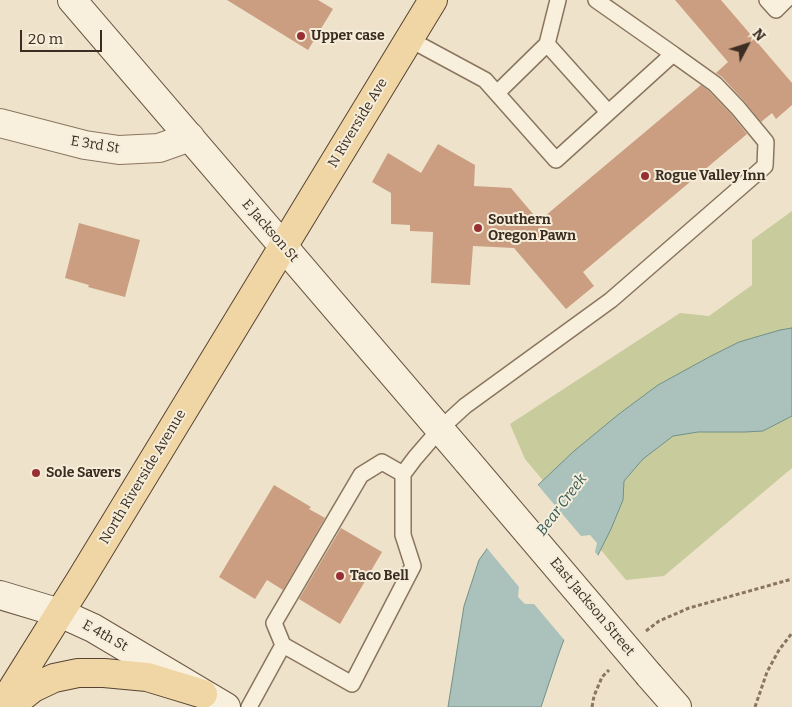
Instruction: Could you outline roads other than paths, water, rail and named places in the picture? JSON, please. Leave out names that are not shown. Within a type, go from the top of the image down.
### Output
[{"type":"main road","name":"N Riverside Ave","points":[[283,246],[433,0]]},
{"type":"main road","name":"E Jackson St","points":[[81,4],[190,137],[468,462]]},
{"type":"main road","name":"E 3rd St","points":[[0,123],[84,145],[119,150],[159,148],[190,137]]},
{"type":"main road","name":"North Riverside Avenue","points":[[1,707],[283,246]]},
{"type":"main road","name":"East Jackson Street","points":[[468,462],[677,707]]},
{"type":"main road","name":"E 4th St","points":[[0,594],[60,613],[93,628],[214,700]]},
{"type":"main road","points":[[10,707],[33,688],[54,678],[78,673],[104,673],[147,677],[214,700]]},
{"type":"lane","points":[[497,93],[547,44],[558,0]]},
{"type":"lane","points":[[403,474],[382,462],[361,475],[274,623],[283,645],[352,684],[413,566],[403,535],[403,474],[440,429],[465,406],[611,300],[766,166],[766,142],[738,108],[714,84],[596,0]]},
{"type":"lane","points":[[767,0],[776,10],[786,0]]},
{"type":"lane","points":[[409,39],[484,80],[556,160],[672,54]]},
{"type":"lane","points":[[547,44],[608,112]]},
{"type":"lane","points":[[249,707],[283,645]]},
{"type":"water","name":"Bear Creek","points":[[792,328],[792,416],[763,431],[698,432],[673,436],[643,459],[624,481],[623,500],[588,575],[541,707],[448,707],[464,606],[479,560],[509,518],[537,486],[574,451],[658,385],[739,342]]},
{"type":"place","name":"Upper case","points":[[301,36]]},
{"type":"place","name":"Rogue Valley Inn","points":[[645,176]]},
{"type":"place","name":"Southern Oregon Pawn","points":[[478,228]]},
{"type":"place","name":"Sole Savers","points":[[36,473]]},
{"type":"place","name":"Taco Bell","points":[[340,576]]}]
